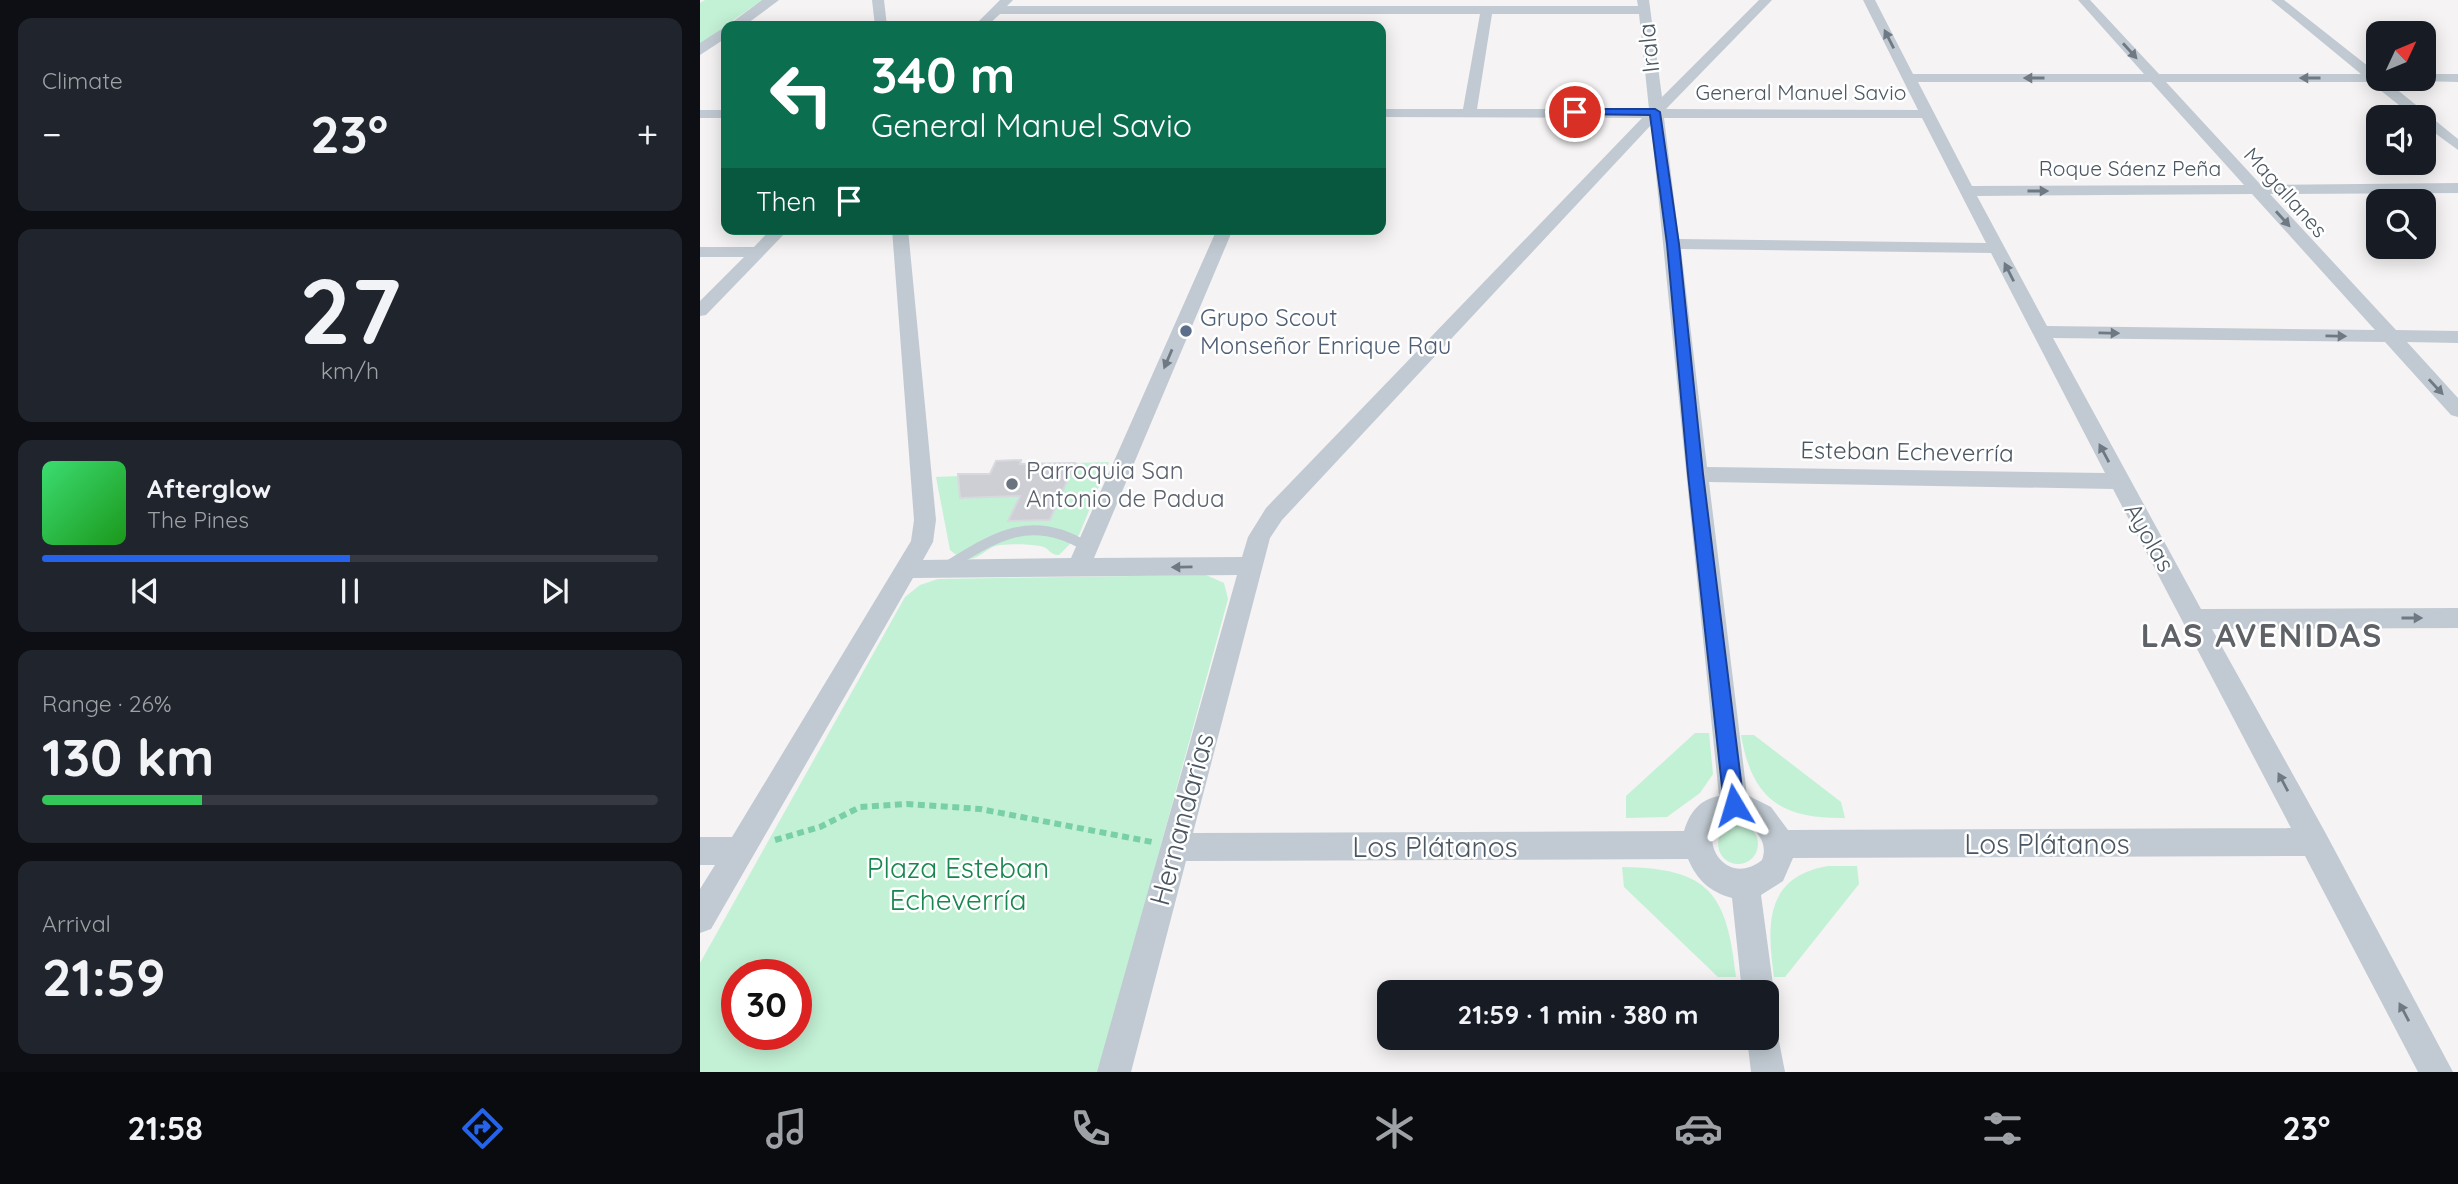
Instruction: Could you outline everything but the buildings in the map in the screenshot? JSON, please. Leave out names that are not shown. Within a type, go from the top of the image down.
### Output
[{"type":"street","points":[[741,21],[772,0]]},
{"type":"street","points":[[878,0],[880,21]]},
{"type":"street","points":[[985,21],[1006,0]]},
{"type":"street","name":"Hernandarias","points":[[1114,1072],[1259,537],[1274,514],[1655,112],[1766,0]]},
{"type":"street","name":"Ayolas","points":[[1869,0],[2118,481],[2197,619],[2436,1072]]},
{"type":"street","name":"Magallanes","points":[[2084,0],[2458,410]]},
{"type":"street","points":[[2277,0],[2366,70]]},
{"type":"street","points":[[997,10],[1166,5],[1320,5],[1487,10],[1528,5],[1644,5]]},
{"type":"street","points":[[1155,21],[1166,5]]},
{"type":"street","name":"Irala","points":[[1644,5],[1734,805]]},
{"type":"street","points":[[1469,113],[1487,10]]},
{"type":"street","points":[[700,50],[721,35]]},
{"type":"street","name":"General Manuel Savio","points":[[1909,78],[2366,78]]},
{"type":"street","points":[[2436,78],[2458,78]]},
{"type":"street","points":[[2391,91],[2408,105]]},
{"type":"street","name":"General Manuel Savio","points":[[1386,113],[1927,114]]},
{"type":"street","points":[[700,114],[721,114]]},
{"type":"street","points":[[2436,128],[2458,146]]},
{"type":"street","name":"Roque Sáenz Peña","points":[[1969,191],[2458,188]]},
{"type":"street","points":[[700,311],[775,235]]},
{"type":"street","points":[[700,918],[922,542],[925,520],[901,235]]},
{"type":"street","points":[[1082,558],[1222,235]]},
{"type":"street","points":[[1673,244],[1997,248]]},
{"type":"street","points":[[700,252],[760,251]]},
{"type":"street","points":[[2041,332],[2458,337]]},
{"type":"street","name":"Esteban Echeverría","points":[[1695,474],[2118,481]]},
{"type":"street","points":[[906,569],[1082,558],[1250,566]]},
{"type":"street","points":[[2197,619],[2458,618]]},
{"type":"street","points":[[1734,805],[1751,809],[1763,816],[1772,826],[1779,844],[1778,858],[1773,869],[1758,881],[1745,884],[1724,880],[1712,872],[1703,861],[1697,845],[1704,818],[1718,808],[1734,805]]},
{"type":"street","name":"Los Plátanos","points":[[1779,844],[2315,842]]},
{"type":"street","name":"Los Plátanos","points":[[1173,847],[1697,845]]},
{"type":"street","points":[[700,851],[738,850]]},
{"type":"street","points":[[1745,884],[1757,980]]},
{"type":"street","points":[[1765,1050],[1768,1072]]},
{"type":"lane","points":[[944,568],[1011,530],[1057,532],[1082,558]]},
{"type":"path","points":[[738,850],[820,827],[860,807],[907,804],[981,809],[1173,847]]},
{"type":"green space","points":[[705,0],[762,0],[732,21],[721,21],[721,29],[700,44],[700,3]]},
{"type":"green space","points":[[1109,462],[1079,535],[1059,555],[1043,547],[1025,545],[1000,545],[972,559],[966,559],[950,550],[936,477],[958,476],[960,498],[1022,492],[1050,520],[1075,463]]},
{"type":"green space","name":"Plaza Esteban Echeverría","points":[[1206,575],[1224,583],[1228,599],[1099,1072],[700,1072],[700,963],[905,597],[920,585],[938,579]]},
{"type":"green space","points":[[1695,733],[1709,733],[1713,774],[1700,793],[1667,817],[1626,818],[1626,796]]},
{"type":"green space","points":[[1741,735],[1754,735],[1841,802],[1845,818],[1803,814],[1773,801],[1753,775]]},
{"type":"green space","points":[[1738,824],[1752,830],[1758,844],[1752,858],[1738,864],[1724,858],[1718,844],[1724,830]]},
{"type":"green space","points":[[1828,866],[1857,866],[1859,884],[1785,977],[1774,977],[1770,940],[1774,906],[1792,881],[1807,872]]},
{"type":"green space","points":[[1622,867],[1676,873],[1694,880],[1709,891],[1727,925],[1736,977],[1718,977],[1624,887]]},
{"type":"place","name":"Grupo Scout Monseñor Enrique Rau","points":[[1186,331]]},
{"type":"place","name":"Parroquia San Antonio de Padua","points":[[1012,484]]},
{"type":"district","name":"LAS AVENIDAS","points":[[2262,635]]},
{"type":"route","points":[[1575,112],[1655,112],[1673,244],[1695,474],[1734,805]]}]
